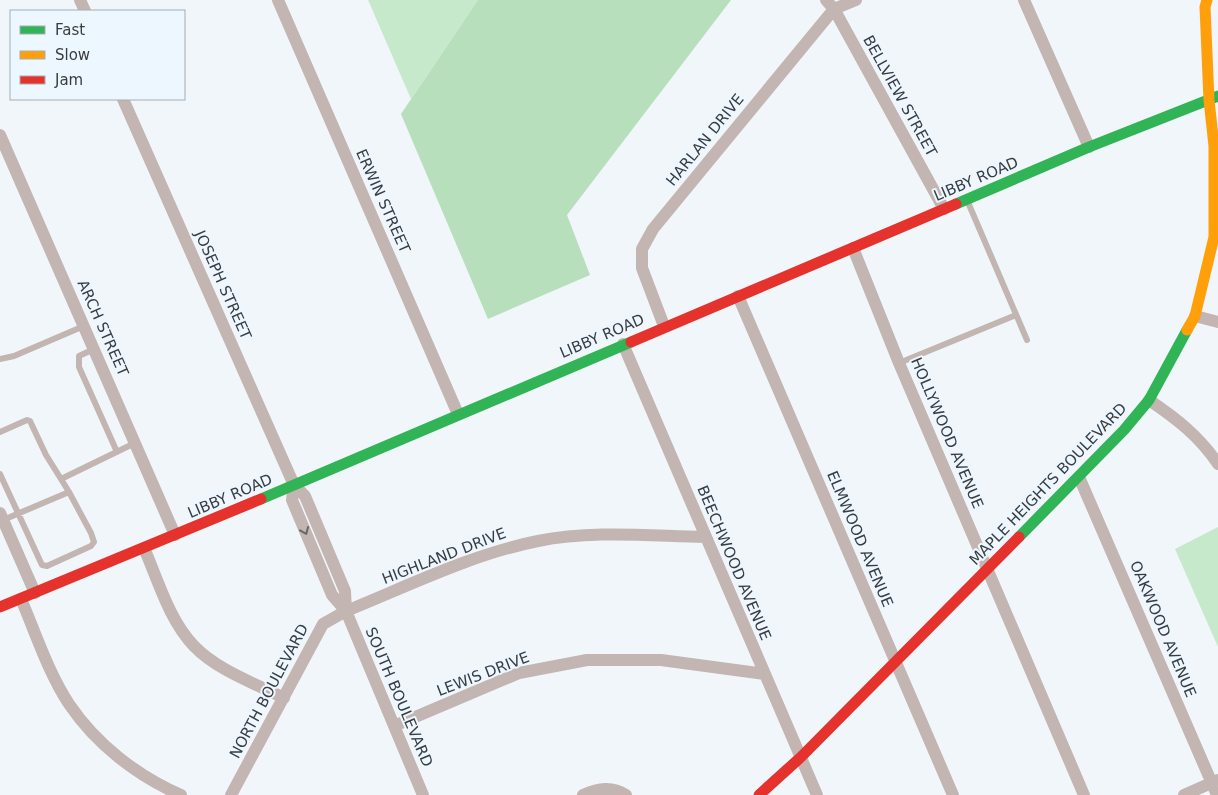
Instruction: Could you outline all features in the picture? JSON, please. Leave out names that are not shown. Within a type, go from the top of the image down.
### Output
[{"type":"main road","name":"MAPLE HEIGHTS BOULEVARD","points":[[759,795],[800,757],[1079,477],[1124,430],[1149,400],[1195,316],[1216,237],[1213,98],[1204,2]]},
{"type":"main road","name":"LIBBY ROAD","points":[[0,607],[294,485],[664,326],[854,248],[1089,147],[1213,98]]},
{"type":"street","name":"ERWIN STREET","points":[[278,0],[458,414]]},
{"type":"street","name":"HARLAN DRIVE","points":[[664,326],[642,268],[642,249],[653,229],[830,5],[856,0]]},
{"type":"street","points":[[1024,0],[1089,147]]},
{"type":"street","name":"BELLVIEW STREET","points":[[830,5],[944,209]]},
{"type":"street","name":"JOSEPH STREET","points":[[123,100],[294,485]]},
{"type":"street","name":"ARCH STREET","points":[[0,135],[175,535]]},
{"type":"street","name":"HOLLYWOOD AVENUE","points":[[854,248],[900,363],[1084,795]]},
{"type":"street","name":"ELMWOOD AVENUE","points":[[738,296],[953,795]]},
{"type":"street","points":[[1195,316],[1218,322]]},
{"type":"street","name":"BEECHWOOD AVENUE","points":[[623,344],[817,795]]},
{"type":"street","points":[[1149,400],[1182,422],[1206,446],[1218,464]]},
{"type":"street","name":"OAKWOOD AVENUE","points":[[1079,477],[1216,786]]},
{"type":"street","name":"SOUTH BOULEVARD","points":[[294,485],[292,503],[332,595],[346,612],[423,795]]},
{"type":"street","points":[[2,517],[35,593]]},
{"type":"street","name":"HIGHLAND DRIVE","points":[[346,612],[502,549],[539,541],[577,536],[705,537]]},
{"type":"street","points":[[144,548],[169,606],[180,627],[195,647],[220,666],[284,698]]},
{"type":"street","points":[[21,599],[52,673],[70,704],[122,762],[158,785],[181,795]]},
{"type":"street","name":"NORTH BOULEVARD","points":[[231,795],[324,624],[346,612]]},
{"type":"street","name":"LEWIS DRIVE","points":[[394,726],[519,674],[587,660],[661,660],[764,674]]},
{"type":"street","points":[[1184,795],[1216,786]]},
{"type":"street","points":[[583,795],[594,790],[615,788],[626,795]]},
{"type":"lane","points":[[967,199],[1027,340]]},
{"type":"lane","points":[[900,363],[1016,315]]},
{"type":"lane","points":[[0,359],[14,356],[84,326]]},
{"type":"lane","points":[[94,349],[79,356],[79,367],[117,452]]},
{"type":"lane","points":[[0,432],[27,420],[30,421],[46,455],[91,533],[94,542],[91,546],[48,566],[40,563],[0,474]]},
{"type":"lane","points":[[61,479],[135,443]]},
{"type":"lane","points":[[2,517],[18,514],[69,492]]},
{"type":"green space","points":[[368,0],[478,0],[411,99]]},
{"type":"green space","points":[[478,0],[731,0],[567,215],[590,275],[488,319],[401,114]]},
{"type":"green space","points":[[1218,527],[1218,647],[1175,549]]},
{"type":"traffic: fast","points":[[956,204],[1089,147],[1218,96]]},
{"type":"traffic: fast","points":[[1019,537],[1124,430],[1149,400],[1187,330]]},
{"type":"traffic: fast","points":[[261,499],[631,342]]},
{"type":"traffic: slow","points":[[1187,330],[1195,316],[1214,237],[1214,146],[1209,100],[1205,7],[1207,0]]},
{"type":"traffic: jam","points":[[631,342],[956,204]]},
{"type":"traffic: jam","points":[[0,607],[261,499]]},
{"type":"traffic: jam","points":[[759,795],[801,757],[1019,537]]}]
